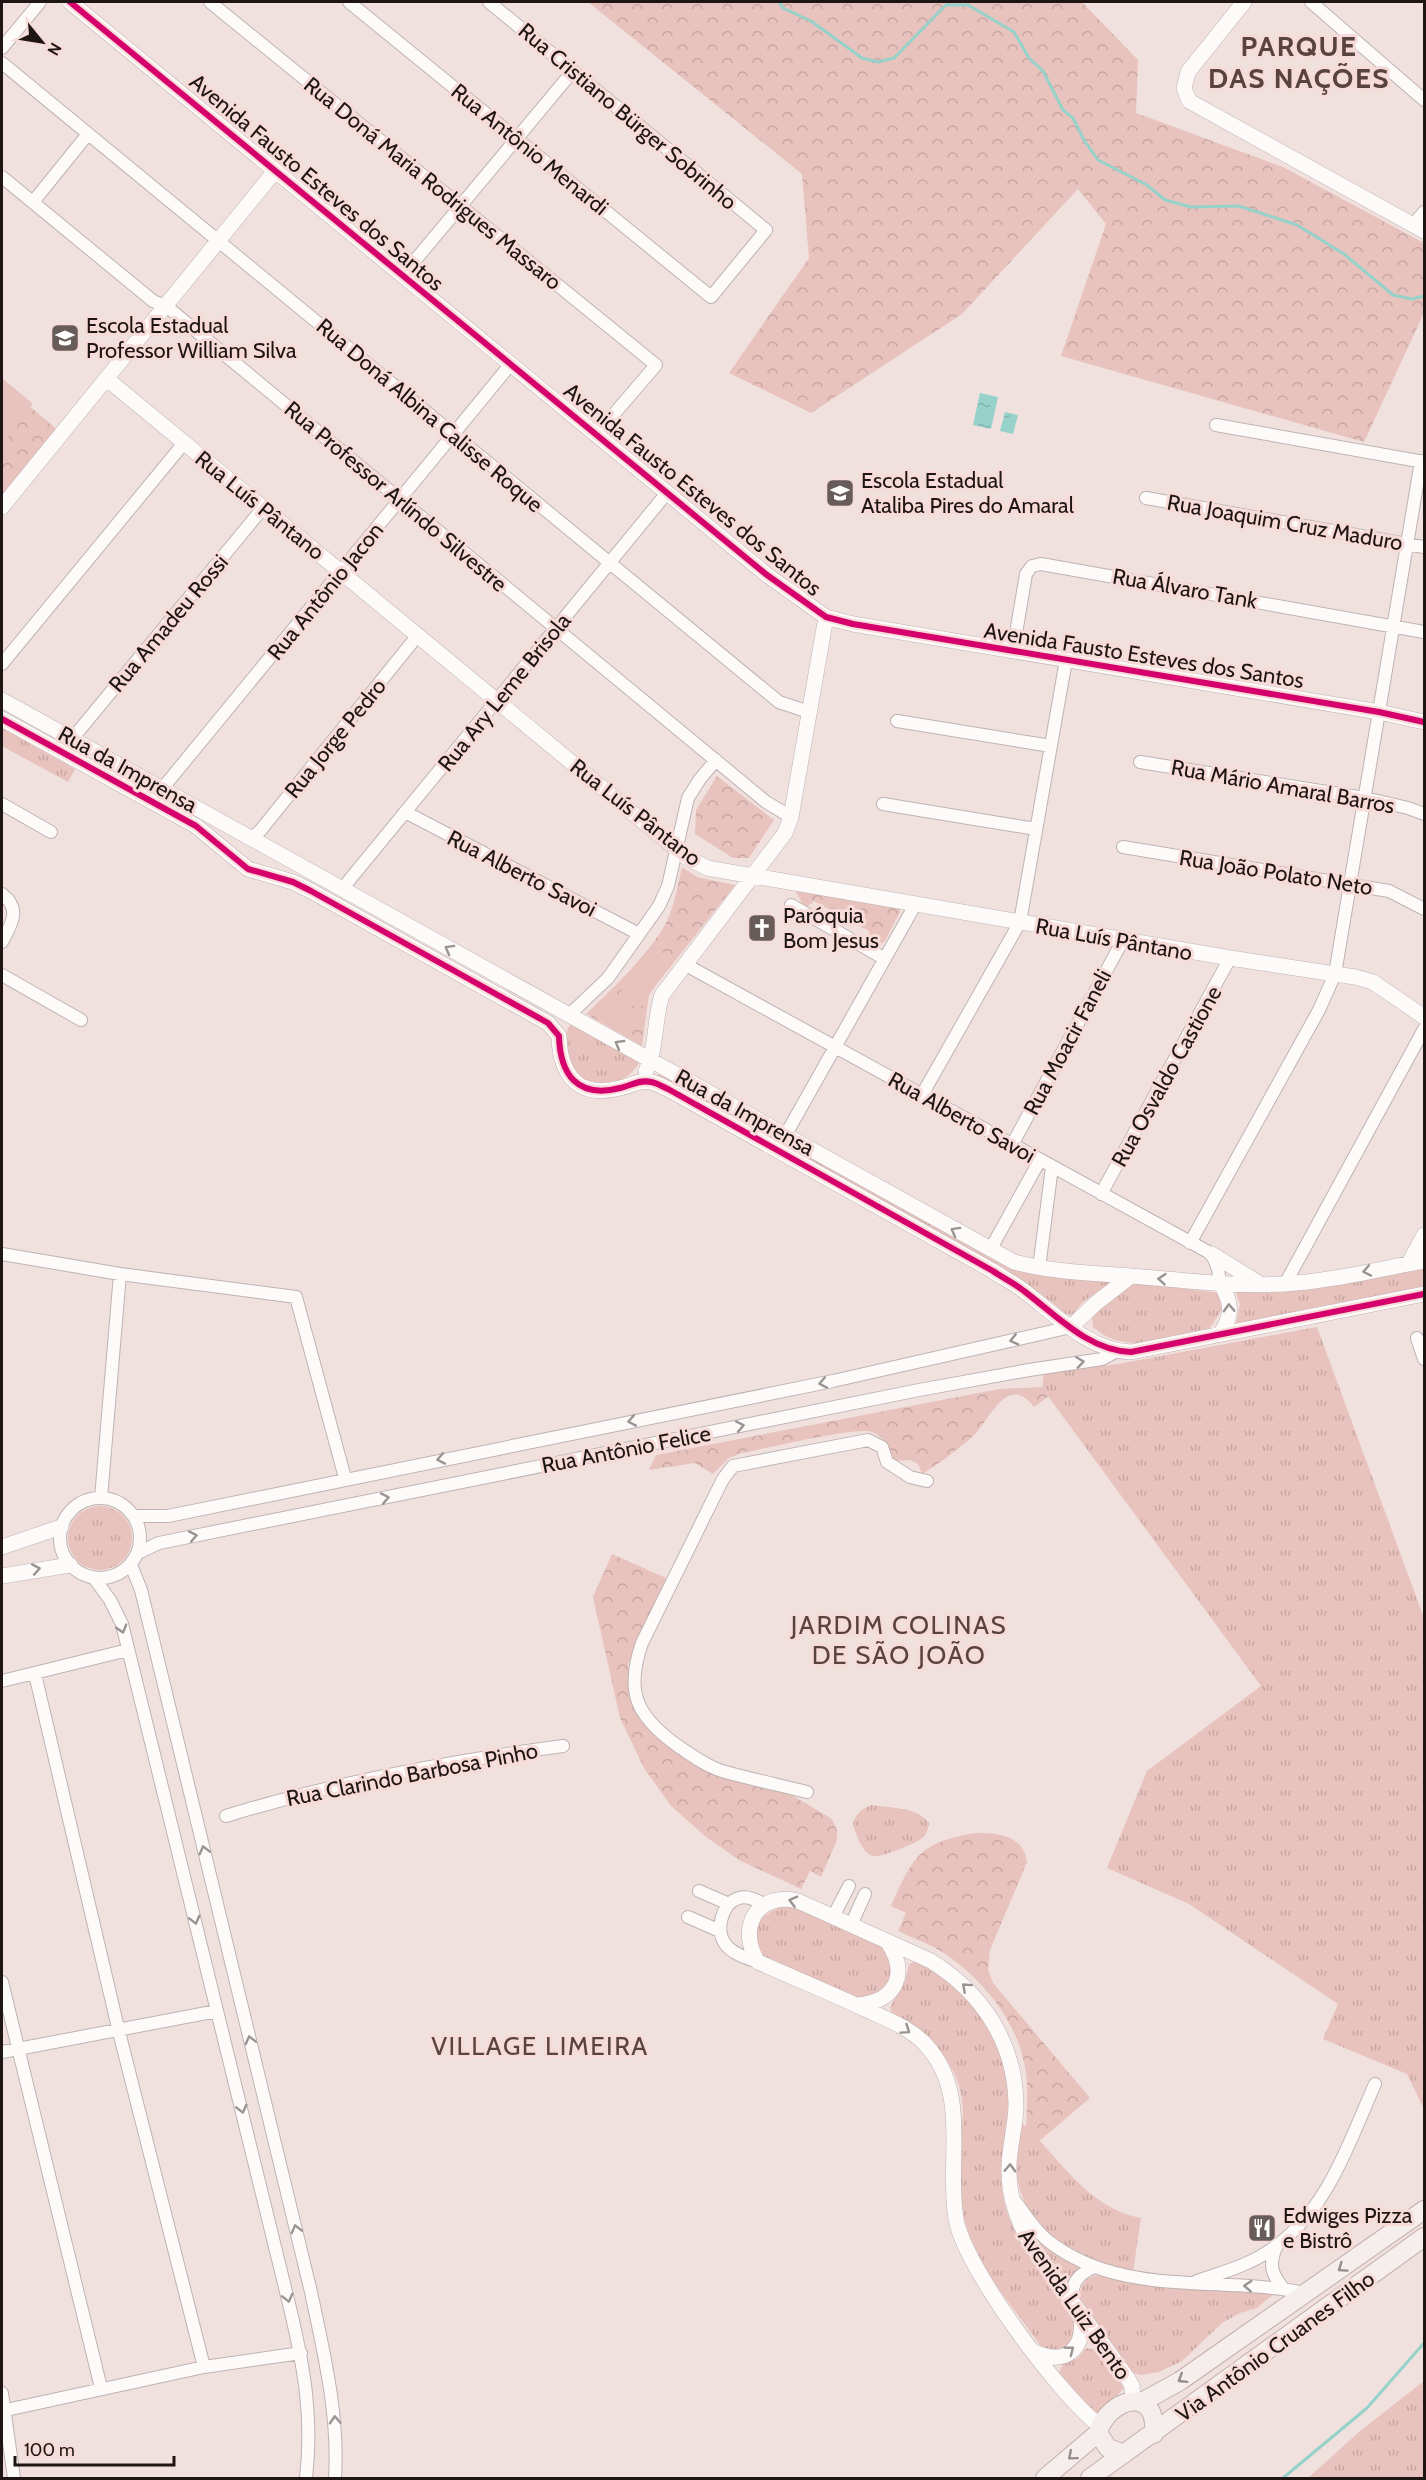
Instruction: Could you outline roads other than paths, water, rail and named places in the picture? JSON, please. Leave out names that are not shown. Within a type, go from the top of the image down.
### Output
[{"type":"main road","name":"Via Antônio Cruanes Filho","points":[[1138,2401],[1180,2381],[1425,2210]]},
{"type":"main road","name":"Via Antônio Cruanes Filho","points":[[1154,2434],[1425,2236]]},
{"type":"main road","points":[[1045,2478],[1099,2429],[1110,2414],[1138,2401],[1151,2410],[1155,2422],[1154,2434],[1090,2478]]},
{"type":"main road","points":[[1099,2429],[1108,2448],[1125,2454]]},
{"type":"street","points":[[2,48],[40,2]]},
{"type":"street","name":"Avenida Fausto Esteves dos Santos","points":[[70,2],[666,494],[767,575],[826,617],[853,624],[1379,712],[1425,722]]},
{"type":"street","name":"Rua Doná Maria Rodrigues Massaro","points":[[214,2],[656,364],[596,435]]},
{"type":"street","name":"Rua Antônio Menardi","points":[[349,2],[711,297]]},
{"type":"street","name":"Rua Cristiano Bürger Sobrinho","points":[[489,2],[766,230],[711,297]]},
{"type":"street","points":[[1244,2],[1188,72],[1184,88],[1189,101],[1419,228],[1425,212]]},
{"type":"street","points":[[1311,2],[1425,100]]},
{"type":"street","name":"Rua Doná Albina Calisse Roque","points":[[2,63],[779,702],[809,712]]},
{"type":"street","points":[[402,276],[573,71]]},
{"type":"street","points":[[33,202],[88,134]]},
{"type":"street","points":[[2,507],[275,171]]},
{"type":"street","name":"Rua Professor Arlíndo Silvestre","points":[[2,177],[153,301],[166,306],[766,802],[791,817]]},
{"type":"street","name":"Rua Antônio Jacon","points":[[162,789],[510,365]]},
{"type":"street","name":"Rua Luís Pântano","points":[[106,379],[676,849],[707,868],[1335,974],[1373,982],[1425,1017]]},
{"type":"street","points":[[1190,1243],[1319,1010],[1335,974],[1407,543],[1423,461],[1216,425]]},
{"type":"street","points":[[2,664],[184,443]]},
{"type":"street","name":"Rua Ary Leme Brisola","points":[[342,889],[666,494]]},
{"type":"street","name":"Rua Joaquim Cruz Maduro","points":[[1146,498],[1425,547]]},
{"type":"street","name":"Rua Amadeu Rossi","points":[[72,739],[263,508]]},
{"type":"street","name":"Rua Álvaro Tank","points":[[1013,651],[1026,574],[1032,566],[1041,564],[1394,624],[1425,632]]},
{"type":"street","points":[[639,1082],[650,1062],[656,1013],[662,994],[752,877],[784,833],[791,817],[826,617]]},
{"type":"street","name":"Rua Jorge Pedro","points":[[251,838],[260,831],[418,635]]},
{"type":"street","points":[[922,1095],[1020,922],[1066,660]]},
{"type":"street","name":"Rua da Imprensa","points":[[2,700],[650,1062],[1014,1262],[1039,1268],[1131,1276],[1220,1283],[1286,1284],[1425,1261]]},
{"type":"street","name":"Rua da Imprensa","points":[[2,719],[196,826],[248,870],[292,882],[311,891],[548,1023],[559,1036],[564,1070],[574,1081],[587,1089],[602,1091],[619,1089],[650,1081],[668,1089],[993,1271],[1023,1290],[1071,1327],[1102,1347],[1115,1352]]},
{"type":"street","points":[[897,721],[1051,746]]},
{"type":"street","points":[[559,1036],[569,1016],[609,978],[659,906],[668,886],[688,798],[716,760]]},
{"type":"street","name":"Rua Mário Amaral Barros","points":[[1140,762],[1365,798],[1425,814]]},
{"type":"street","points":[[2,804],[51,832]]},
{"type":"street","points":[[883,804],[1036,829]]},
{"type":"street","name":"Rua Alberto Savoi","points":[[405,812],[639,934]]},
{"type":"street","points":[[235,861],[242,843],[251,838]]},
{"type":"street","name":"Rua João Polato Neto","points":[[1123,847],[1389,891],[1425,909]]},
{"type":"street","points":[[2,894],[12,904],[15,914],[13,923],[2,942]]},
{"type":"street","points":[[785,1136],[915,904]]},
{"type":"street","points":[[791,905],[885,959]]},
{"type":"street","name":"Rua Moacir Faneli","points":[[1012,1145],[1123,940]]},
{"type":"street","name":"Rua Osvaldo Castione","points":[[1101,1194],[1230,958]]},
{"type":"street","name":"Rua Alberto Savoi","points":[[686,965],[1212,1254]]},
{"type":"street","points":[[2,975],[81,1020]]},
{"type":"street","points":[[1286,1284],[1425,1029]]},
{"type":"street","points":[[990,1250],[1040,1160]]},
{"type":"street","points":[[1039,1268],[1052,1167]]},
{"type":"street","points":[[1409,1263],[1425,1234]]},
{"type":"street","points":[[2,1254],[120,1274],[296,1297],[345,1478]]},
{"type":"street","points":[[1212,1254],[1231,1310],[1228,1322],[1221,1333]]},
{"type":"street","points":[[1212,1254],[1260,1284]]},
{"type":"street","points":[[101,1498],[120,1274]]},
{"type":"street","points":[[1071,1327],[1096,1303],[1131,1276]]},
{"type":"street","points":[[1115,1352],[1131,1352],[1425,1294]]},
{"type":"street","name":"Rua Antônio Felice","points":[[134,1516],[168,1516],[345,1478],[833,1381],[1071,1327]]},
{"type":"street","points":[[1417,1338],[1425,1359]]},
{"type":"street","name":"Rua Antônio Felice","points":[[138,1553],[159,1543],[919,1390],[1102,1359],[1115,1352]]},
{"type":"street","points":[[807,1792],[720,1770],[668,1739],[641,1710],[636,1696],[633,1680],[642,1643],[723,1479],[733,1466],[868,1440],[882,1447],[887,1462],[910,1477],[927,1480]]},
{"type":"street","points":[[101,1498],[114,1500],[125,1506],[134,1516],[141,1540],[138,1553],[131,1565],[120,1574],[107,1578],[94,1578],[81,1574],[70,1565],[63,1554],[60,1541],[67,1515],[77,1506],[88,1500],[101,1498]]},
{"type":"street","points":[[2,1547],[62,1527]]},
{"type":"street","points":[[2,1576],[70,1565]]},
{"type":"street","points":[[131,1565],[141,1590],[311,2292],[334,2404],[337,2455],[335,2478]]},
{"type":"street","points":[[94,1578],[110,1600],[122,1624],[301,2354],[309,2404],[306,2478]]},
{"type":"street","points":[[2,1681],[128,1650]]},
{"type":"street","points":[[34,1674],[119,2031],[204,2367]]},
{"type":"street","name":"Rua Clarindo Barbosa Pinho","points":[[226,1816],[353,1781],[503,1754],[563,1746]]},
{"type":"street","points":[[833,1917],[849,1886]]},
{"type":"street","points":[[699,1891],[729,1904]]},
{"type":"street","points":[[851,1925],[866,1894]]},
{"type":"street","points":[[758,1962],[750,1950],[748,1935],[750,1924],[756,1913],[766,1905],[751,1898],[739,1898],[729,1904],[722,1917],[720,1931],[724,1943],[732,1951],[902,2026],[925,2044],[942,2066],[952,2092],[956,2120],[952,2188],[957,2222],[967,2252],[984,2283],[1035,2352],[1099,2429]]},
{"type":"street","name":"Avenida Luiz Bento","points":[[766,1905],[776,1899],[786,1899],[833,1917],[931,1961],[951,1973],[974,1994],[991,2016],[1006,2045],[1014,2075],[1016,2105],[1009,2171],[1011,2195],[1018,2220],[1029,2242],[1071,2303],[1128,2379],[1138,2401]]},
{"type":"street","points":[[688,1917],[720,1931]]},
{"type":"street","points":[[858,2005],[874,2004],[885,1998],[897,1979],[899,1966],[895,1953],[887,1941]]},
{"type":"street","points":[[2,1982],[101,2388]]},
{"type":"street","points":[[2,2052],[217,2011]]},
{"type":"street","points":[[1190,2283],[1250,2262],[1276,2247],[1309,2218],[1322,2199],[1375,2084]]},
{"type":"street","points":[[1011,2195],[1030,2222],[1046,2239],[1065,2252],[1095,2267],[1127,2277],[1283,2288],[1305,2293]]},
{"type":"street","points":[[1276,2247],[1271,2260],[1272,2271],[1283,2288]]},
{"type":"street","points":[[1071,2303],[1071,2290],[1076,2279],[1085,2271],[1095,2267]]},
{"type":"street","points":[[1035,2352],[1052,2358],[1068,2354],[1077,2347],[1082,2338],[1081,2317]]},
{"type":"street","points":[[6,2410],[204,2367],[301,2354]]},
{"type":"street","points":[[2,2393],[14,2478]]},
{"type":"water","points":[[980,393],[998,397],[991,429],[973,425]]},
{"type":"water","points":[[1005,412],[1018,415],[1013,434],[1000,431]]},
{"type":"waterway","points":[[779,2],[783,8],[811,21],[862,58],[878,62],[894,58],[946,5],[968,5],[1014,32],[1029,58],[1043,71],[1063,110],[1073,118],[1084,140],[1098,160],[1147,185],[1165,200],[1191,207],[1239,206],[1297,225],[1344,254],[1393,295],[1412,299],[1424,296]]},
{"type":"waterway","points":[[1283,2478],[1367,2408],[1424,2343]]},
{"type":"place","name":"Escola Estadual Professor William Silva","points":[[65,338]]},
{"type":"place","name":"Escola Estadual Ataliba Pires do Amaral","points":[[840,493]]},
{"type":"place","name":"Paróquia Bom Jesus","points":[[762,928]]},
{"type":"place","name":"Edwiges Pizza e Bistrô","points":[[1262,2228]]},
{"type":"district","name":"PARQUE DAS NAÇÕES","points":[[1299,62]]},
{"type":"district","name":"JARDIM COLINAS DE SÃO JOÃO","points":[[899,1640]]},
{"type":"district","name":"VILLAGE LIMEIRA","points":[[540,2046]]}]
